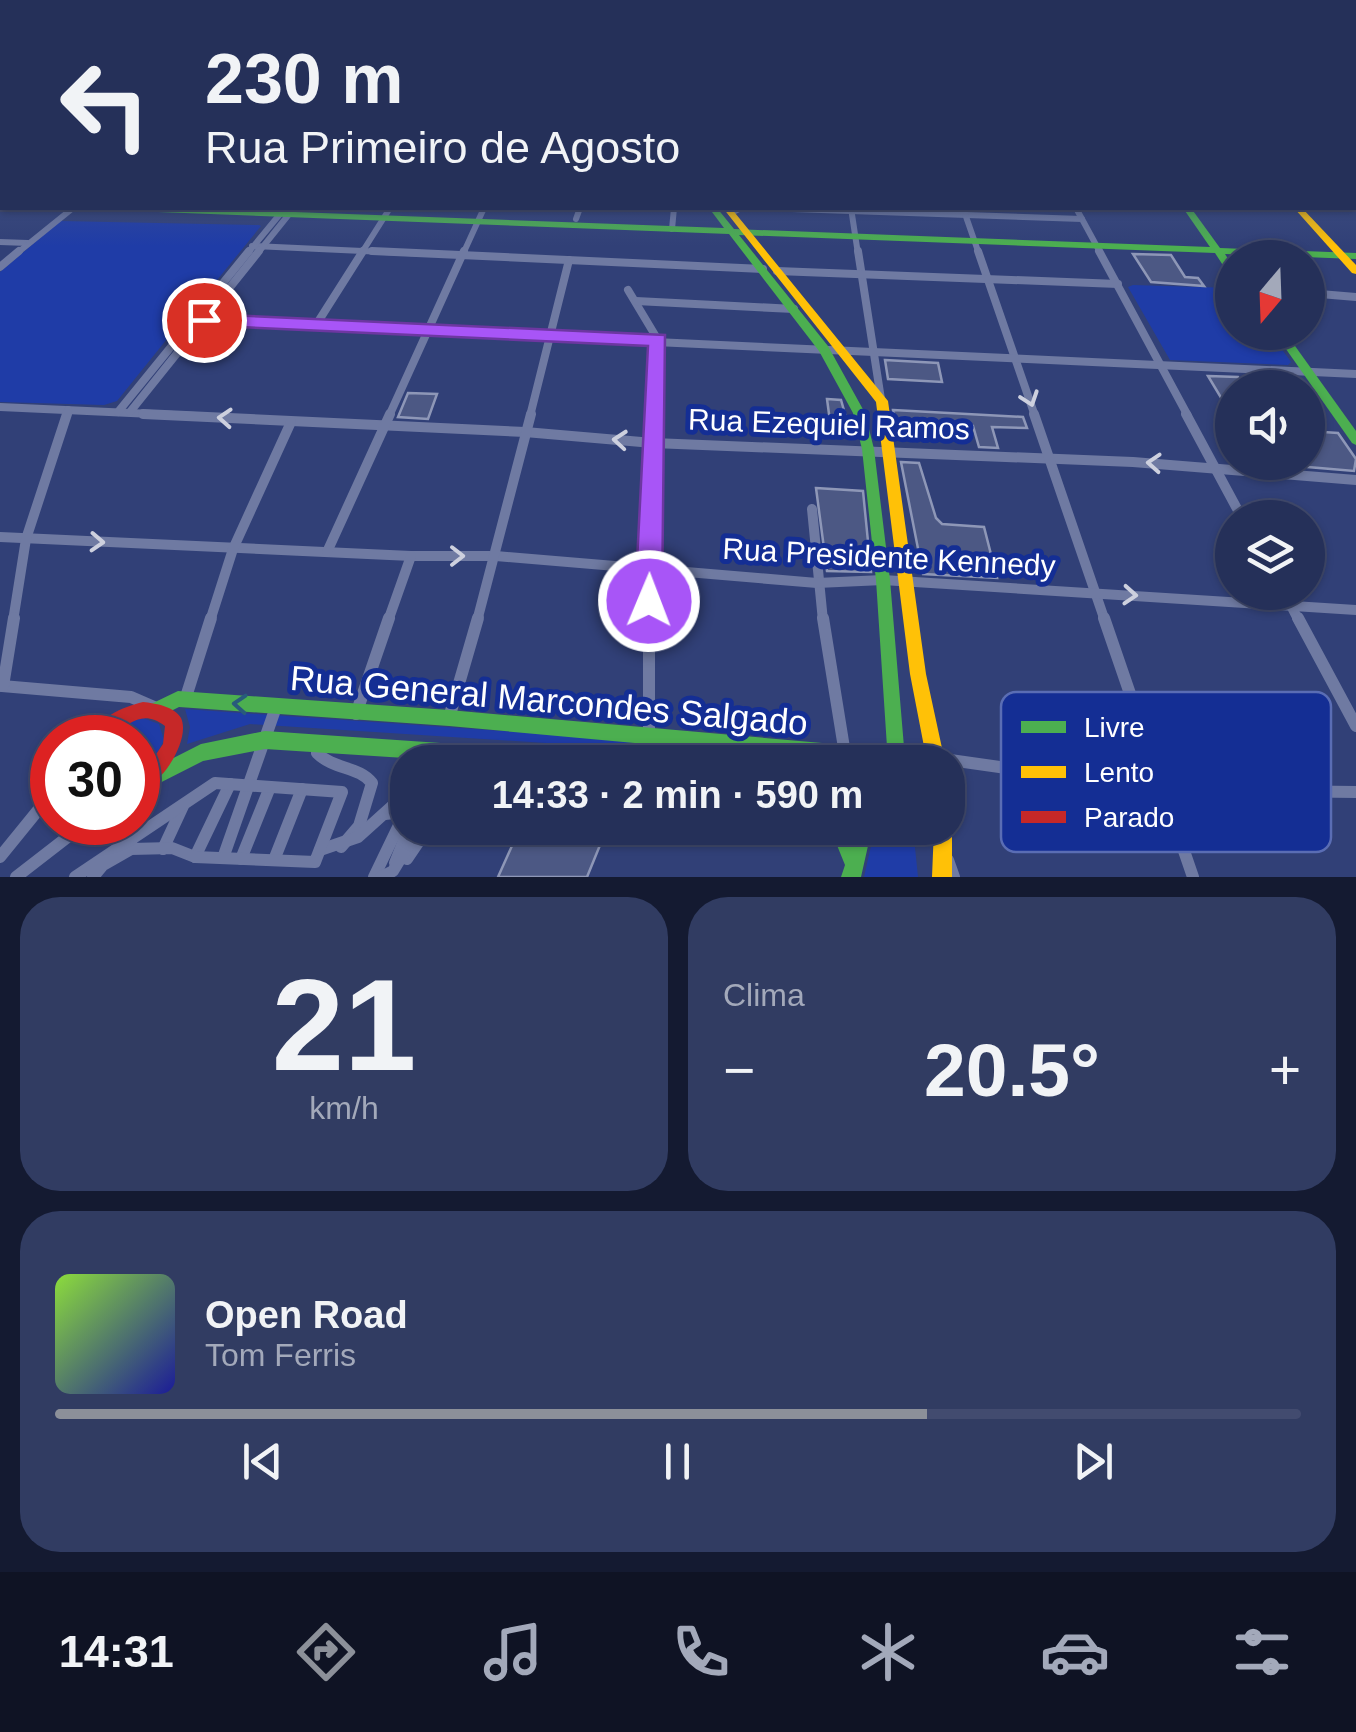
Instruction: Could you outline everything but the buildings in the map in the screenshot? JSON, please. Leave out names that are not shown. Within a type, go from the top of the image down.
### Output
[{"type":"main road","points":[[288,210],[578,213],[672,226]]},
{"type":"main road","points":[[1188,210],[1215,246]]},
{"type":"main road","points":[[1300,210],[1347,252],[1356,271]]},
{"type":"main road","points":[[481,214],[672,226],[735,220],[855,233],[1215,247]]},
{"type":"main road","points":[[735,220],[848,388],[868,449],[883,580],[895,745]]},
{"type":"main road","points":[[770,270],[882,402],[918,674],[933,745]]},
{"type":"main road","points":[[1325,396],[1356,440]]},
{"type":"main road","name":"Rua General Marcondes Salgado","points":[[129,715],[186,700],[450,718],[741,745]]},
{"type":"main road","name":"Rua General Marcondes Salgado","points":[[156,709],[174,722],[171,747],[160,763]]},
{"type":"main road","name":"Rua General Marcondes Salgado","points":[[160,775],[202,753],[264,740],[390,752]]},
{"type":"main road","points":[[845,845],[852,870]]},
{"type":"main road","points":[[852,870],[859,845]]},
{"type":"main road","points":[[942,877],[944,845]]},
{"type":"street","points":[[0,267],[70,210]]},
{"type":"street","points":[[118,412],[252,246],[288,210]]},
{"type":"street","points":[[130,412],[288,210]]},
{"type":"street","points":[[672,226],[674,210]]},
{"type":"street","points":[[851,210],[882,402]]},
{"type":"street","points":[[889,210],[1082,219]]},
{"type":"street","points":[[1077,210],[1232,500]]},
{"type":"street","points":[[316,325],[388,212]]},
{"type":"street","points":[[964,212],[1129,692]]},
{"type":"street","points":[[327,552],[481,214]]},
{"type":"street","points":[[0,242],[28,243]]},
{"type":"street","points":[[252,246],[1118,284]]},
{"type":"street","points":[[450,718],[496,556],[569,260]]},
{"type":"street","points":[[628,290],[658,340],[649,567],[649,737]]},
{"type":"street","points":[[1325,294],[1356,297]]},
{"type":"street","points":[[636,301],[794,309]]},
{"type":"street","points":[[193,322],[551,335],[1259,370]]},
{"type":"street","points":[[1325,373],[1356,374]]},
{"type":"street","name":"Rua Ezequiel Ramos","points":[[0,407],[525,432],[653,443],[1050,458],[1356,480]]},
{"type":"street","points":[[68,410],[26,539],[2,686],[131,697],[156,709]]},
{"type":"street","points":[[186,700],[233,549],[290,422]]},
{"type":"street","points":[[812,509],[817,583],[844,745]]},
{"type":"street","name":"Rua Presidente Kennedy","points":[[0,537],[410,556],[496,556],[817,583],[883,580],[1215,600]]},
{"type":"street","points":[[356,714],[410,556]]},
{"type":"street","name":"Rua Presidente Kennedy","points":[[1325,608],[1356,610]]},
{"type":"street","points":[[1294,610],[1356,726]]},
{"type":"street","points":[[223,858],[276,707]]},
{"type":"street","points":[[320,744],[320,758],[342,770],[364,773],[372,784],[360,826],[340,846]]},
{"type":"street","name":"Rua General Marcondes Salgado","points":[[965,764],[1001,769]]},
{"type":"street","points":[[75,877],[215,783],[342,792],[315,862],[196,857],[163,848],[131,849],[102,865],[93,877]]},
{"type":"street","points":[[196,857],[230,784]]},
{"type":"street","points":[[241,859],[270,787]]},
{"type":"street","points":[[274,860],[302,789]]},
{"type":"street","name":"Rua General Marcondes Salgado","points":[[1331,792],[1356,792]]},
{"type":"street","points":[[163,848],[184,804]]},
{"type":"street","points":[[320,850],[359,837],[390,809]]},
{"type":"street","points":[[382,875],[400,823],[394,813],[385,814]]},
{"type":"street","points":[[0,857],[30,821]]},
{"type":"street","points":[[16,877],[57,845]]},
{"type":"street","points":[[382,875],[399,845]]},
{"type":"street","points":[[382,875],[406,845]]},
{"type":"street","points":[[382,875],[412,855],[418,845]]},
{"type":"street","points":[[1184,852],[1193,877]]},
{"type":"street","points":[[946,853],[954,877]]},
{"type":"shaded area","points":[[60,221],[261,226],[187,317],[169,322],[164,328],[171,334],[117,401],[104,405],[0,402],[0,272]]},
{"type":"shaded area","points":[[1128,287],[1215,287],[1215,350],[1282,350],[1291,362],[1288,365],[1170,360]]},
{"type":"shaded area","points":[[185,709],[653,745],[576,745],[250,724],[187,744],[190,727]]},
{"type":"shaded area","points":[[871,845],[915,845],[918,877],[864,877]]},
{"type":"traffic: fast","points":[[183,210],[1356,256]]},
{"type":"traffic: fast","points":[[715,210],[824,349],[859,413],[868,449],[883,580],[895,745]]},
{"type":"traffic: fast","points":[[1188,210],[1215,247]]},
{"type":"traffic: fast","points":[[1292,350],[1356,440]]},
{"type":"traffic: fast","points":[[157,710],[178,699],[746,745]]},
{"type":"traffic: fast","points":[[160,774],[201,753],[265,740],[390,749]]},
{"type":"traffic: fast","points":[[846,845],[853,862]]},
{"type":"traffic: fast","points":[[851,877],[859,845]]},
{"type":"traffic: slow","points":[[729,210],[882,401],[918,674],[933,745]]},
{"type":"traffic: slow","points":[[1300,210],[1356,271]]},
{"type":"traffic: slow","points":[[942,877],[943,845]]},
{"type":"traffic: jam","points":[[127,715],[154,711],[174,722],[171,747],[160,762]]},
{"type":"route","points":[[204,320],[658,340],[649,601]]}]
